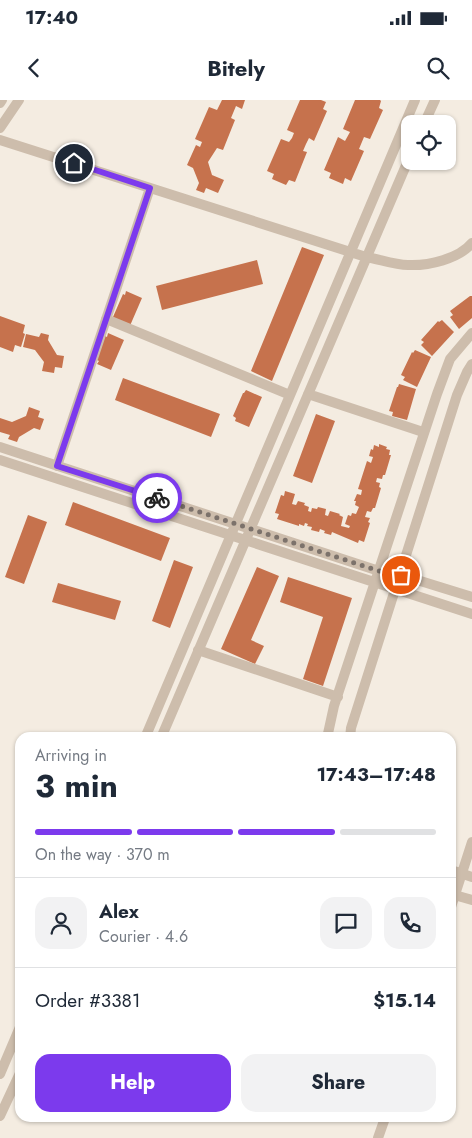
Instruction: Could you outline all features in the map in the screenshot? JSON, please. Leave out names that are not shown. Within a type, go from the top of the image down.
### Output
[{"type":"street","points":[[0,128],[20,100]]},
{"type":"street","points":[[148,732],[415,100]]},
{"type":"street","points":[[428,115],[435,100]]},
{"type":"street","points":[[0,140],[351,252],[407,266],[432,263],[452,256],[466,250],[472,243]]},
{"type":"street","points":[[164,732],[404,170]]},
{"type":"street","points":[[57,466],[150,188]]},
{"type":"street","points":[[106,319],[290,395]]},
{"type":"street","points":[[329,732],[338,697],[423,432],[450,359],[472,333]]},
{"type":"street","points":[[351,732],[457,395],[466,372],[472,364]]},
{"type":"street","points":[[308,394],[423,432]]},
{"type":"street","points":[[0,446],[379,571],[401,575],[472,597]]},
{"type":"street","points":[[0,460],[472,614]]},
{"type":"street","points":[[198,650],[338,697]]},
{"type":"street","points":[[456,891],[467,875],[472,842]]},
{"type":"street","points":[[456,896],[472,900]]},
{"type":"street","points":[[0,1074],[15,1039]]},
{"type":"street","points":[[0,1116],[15,1084]]},
{"type":"street","points":[[378,1138],[384,1122]]},
{"type":"building","points":[[222,100],[245,100],[242,109],[236,106],[231,118],[235,120],[223,150],[217,148],[208,162],[212,175],[224,180],[218,193],[206,188],[204,193],[196,190],[199,183],[193,168],[187,165],[196,145],[200,147],[202,142],[195,139],[209,107],[217,110]]},
{"type":"building","points":[[300,100],[321,100],[326,102],[323,109],[327,111],[314,141],[309,138],[306,144],[303,151],[307,152],[295,182],[289,180],[286,185],[272,179],[274,174],[267,171],[281,139],[289,142],[292,138],[294,133],[287,130]]},
{"type":"building","points":[[355,100],[380,100],[379,108],[383,110],[370,139],[364,137],[359,149],[364,151],[351,181],[345,178],[343,184],[329,178],[331,173],[324,170],[338,137],[345,141],[350,132],[343,129]]},
{"type":"building","points":[[302,247],[324,255],[272,381],[251,371]]},
{"type":"building","points":[[257,260],[263,284],[162,310],[156,286]]},
{"type":"building","points":[[126,291],[142,298],[129,328],[113,317]]},
{"type":"building","points":[[472,296],[472,318],[459,329],[450,317],[453,315],[450,311]]},
{"type":"building","points":[[0,316],[25,325],[23,333],[25,334],[21,347],[15,345],[13,352],[0,347]]},
{"type":"building","points":[[442,320],[454,332],[432,356],[421,345],[424,342],[421,340],[438,321]]},
{"type":"building","points":[[41,333],[49,335],[48,340],[57,355],[64,356],[62,368],[55,367],[54,373],[42,371],[44,362],[35,350],[23,347],[26,334],[39,337]]},
{"type":"building","points":[[108,333],[124,340],[111,370],[97,364],[99,361],[95,359]]},
{"type":"building","points":[[415,350],[431,357],[417,387],[403,380],[405,377],[401,375],[412,352]]},
{"type":"building","points":[[123,378],[220,414],[211,437],[115,400]]},
{"type":"building","points":[[399,384],[416,389],[407,420],[392,416],[393,412],[389,411]]},
{"type":"building","points":[[246,390],[262,397],[249,427],[235,421],[236,418],[233,416]]},
{"type":"building","points":[[29,407],[40,411],[38,417],[44,419],[40,430],[34,428],[19,437],[17,442],[8,439],[10,435],[0,432],[0,418],[12,422],[26,416]]},
{"type":"building","points":[[316,414],[335,421],[312,483],[293,476]]},
{"type":"building","points":[[379,444],[387,447],[386,449],[390,450],[389,455],[391,455],[385,475],[383,475],[382,479],[377,478],[376,482],[380,483],[379,487],[381,488],[375,508],[371,512],[367,511],[365,517],[370,518],[368,522],[370,523],[364,542],[359,540],[358,543],[332,532],[331,535],[324,533],[325,531],[320,529],[319,532],[311,530],[312,527],[307,526],[308,524],[305,523],[304,526],[299,524],[299,526],[277,519],[279,514],[275,513],[281,495],[284,496],[285,491],[295,494],[292,504],[296,505],[298,501],[305,503],[304,505],[309,507],[308,511],[311,512],[312,508],[326,509],[325,515],[328,516],[330,511],[340,514],[343,517],[341,526],[349,528],[350,526],[345,524],[348,515],[356,514],[359,507],[355,505],[356,501],[354,501],[357,494],[361,495],[362,490],[358,489],[367,461],[371,463],[373,457],[369,456],[371,449],[373,450],[374,445],[379,447]]},
{"type":"building","points":[[73,502],[170,538],[161,561],[65,525]]},
{"type":"building","points":[[28,515],[47,522],[24,584],[5,577]]},
{"type":"building","points":[[174,560],[193,567],[170,628],[152,621]]},
{"type":"building","points":[[257,567],[279,576],[251,640],[264,646],[255,664],[221,649]]},
{"type":"building","points":[[288,577],[352,598],[323,686],[303,679],[323,617],[280,602]]},
{"type":"building","points":[[58,583],[121,601],[115,620],[52,602]]},
{"type":"way so far","points":[[157,498],[379,571],[401,575]]},
{"type":"route","points":[[74,163],[150,188],[57,466],[157,498]]}]
